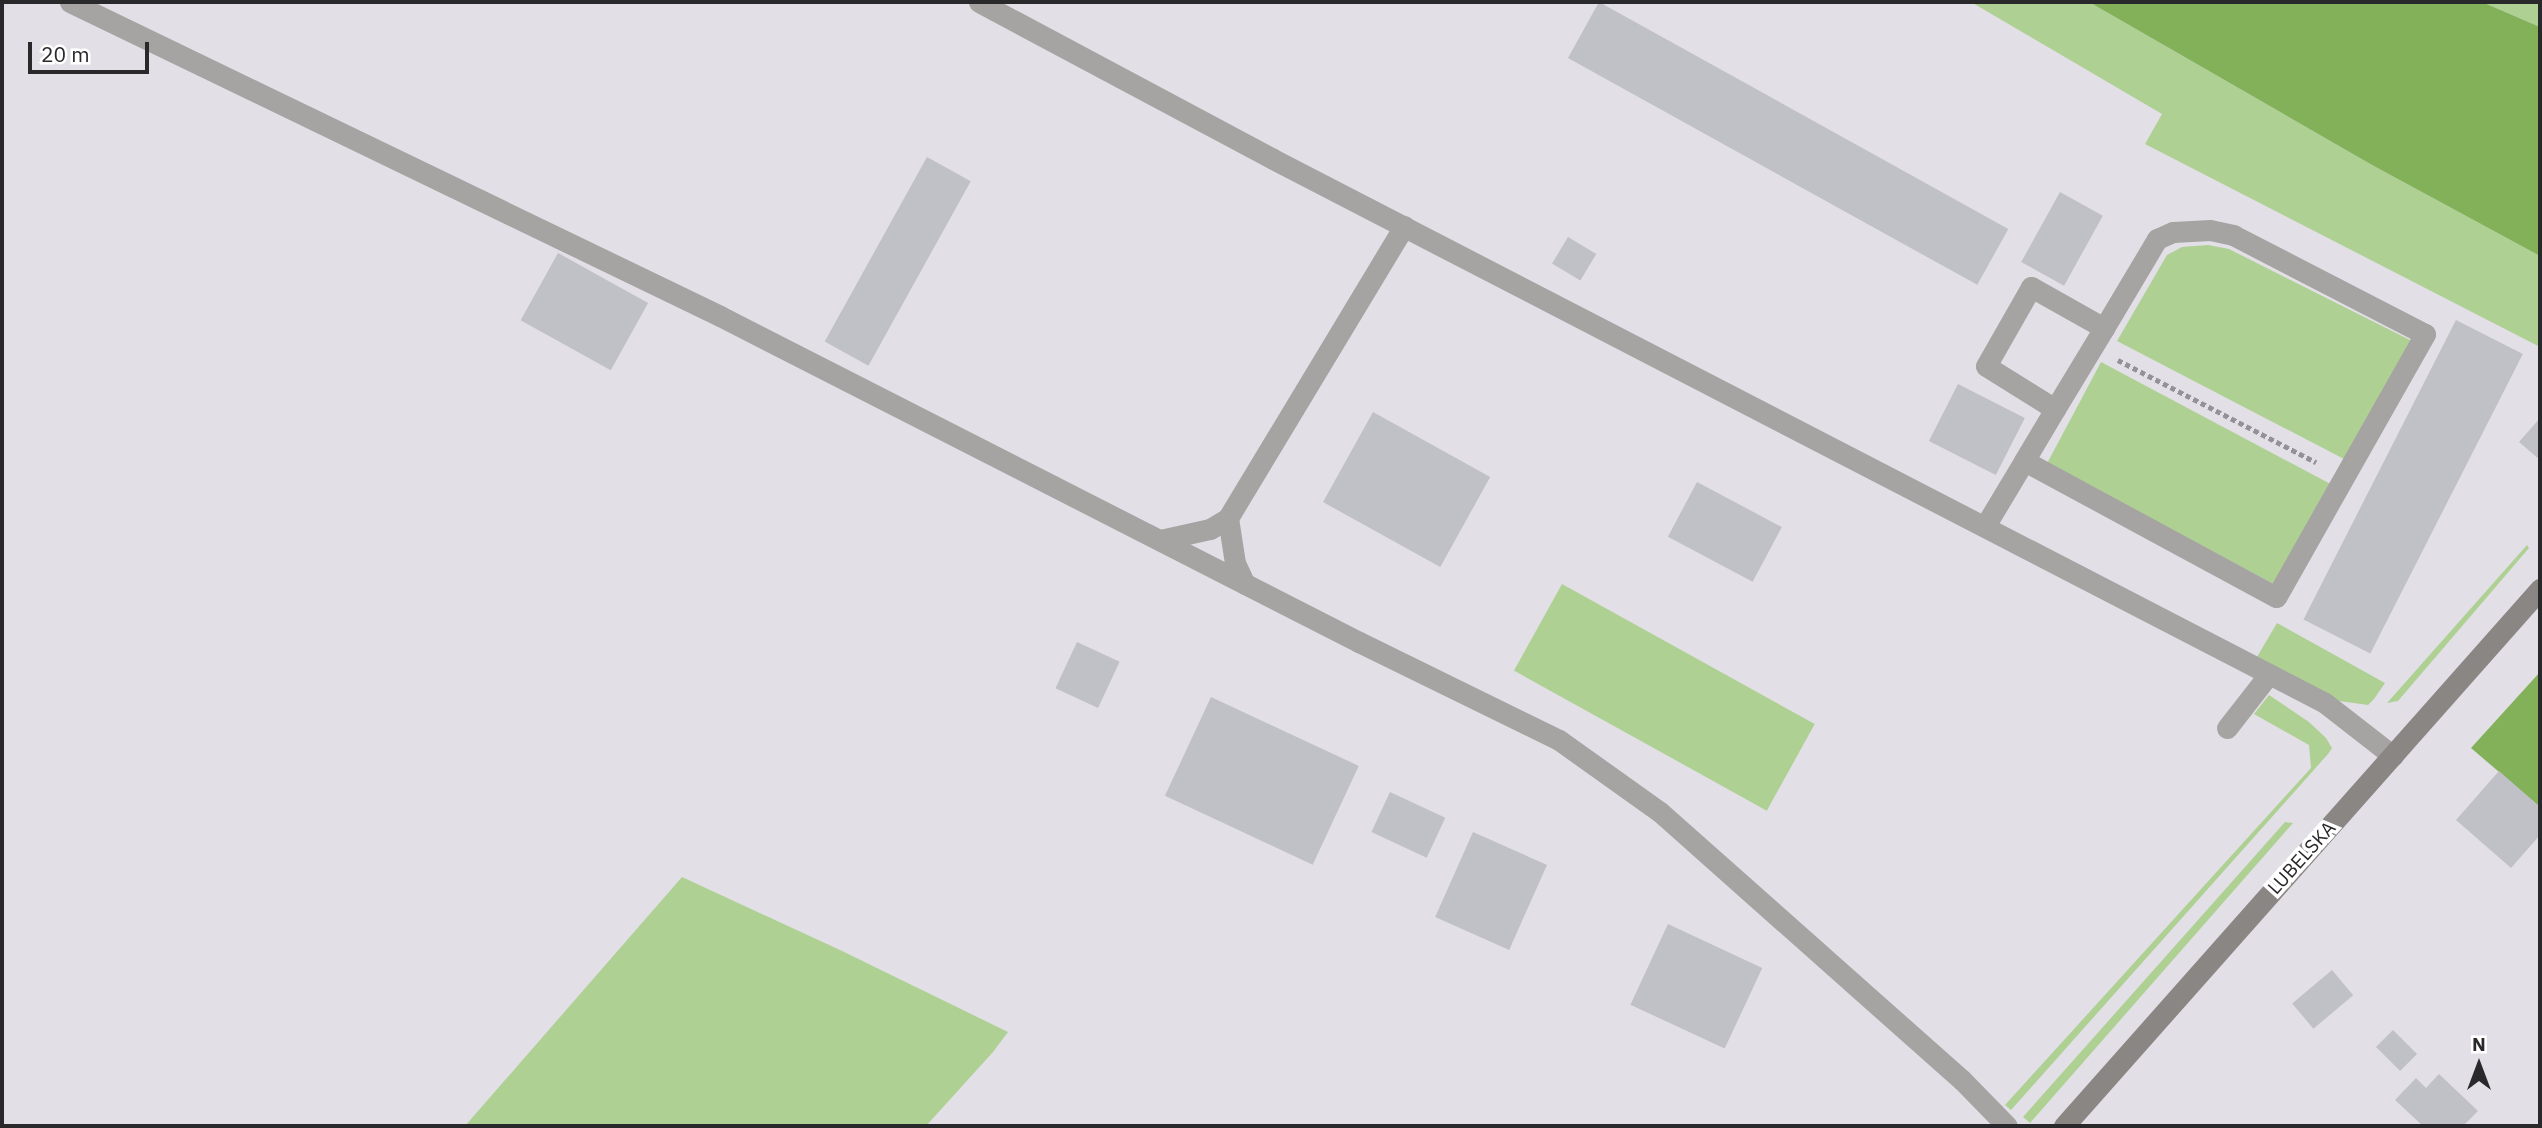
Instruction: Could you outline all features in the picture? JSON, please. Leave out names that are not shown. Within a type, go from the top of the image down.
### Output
[{"type":"main road","name":"LUBELSKA","points":[[2064,1126],[2540,589]]},
{"type":"lane","points":[[70,2],[720,316],[1570,748],[1660,812],[1962,1080],[2007,1126]]},
{"type":"lane","points":[[979,2],[1404,226],[2269,674],[2325,704],[2393,756]]},
{"type":"lane","points":[[1160,540],[1210,529],[1228,518],[1404,226]]},
{"type":"lane","points":[[1985,526],[2157,239],[2173,232],[2210,230],[2233,235],[2425,334],[2276,597],[2024,461]]},
{"type":"lane","points":[[2055,409],[1986,366],[2031,287],[2104,328]]},
{"type":"lane","points":[[1228,518],[1235,563],[1245,584]]},
{"type":"lane","points":[[2227,728],[2269,674]]},
{"type":"path","points":[[2092,347],[2344,476]]},
{"type":"green space","points":[[1971,2],[2089,2],[2372,165],[2540,256],[2540,347],[2145,144],[2162,114]]},
{"type":"green space","points":[[2089,2],[2482,2],[2540,27],[2540,256],[2372,165]]},
{"type":"green space","points":[[2482,2],[2540,2],[2540,27]]},
{"type":"green space","points":[[2208,245],[2229,249],[2412,341],[2344,459],[2117,341],[2167,255],[2182,247]]},
{"type":"green space","points":[[2101,362],[2331,485],[2277,586],[2047,464]]},
{"type":"green space","points":[[2527,545],[2529,548],[2398,701],[2387,703]]},
{"type":"green space","points":[[1562,584],[1815,724],[1767,811],[1514,671]]},
{"type":"green space","points":[[2277,623],[2385,683],[2368,705],[2339,701],[2257,657]]},
{"type":"green space","points":[[2540,672],[2540,807],[2471,748]]},
{"type":"green space","points":[[2269,695],[2309,722],[2326,738],[2332,748],[2011,1110],[2005,1105],[2311,768],[2309,745],[2254,714]]},
{"type":"green space","points":[[2285,822],[2293,823],[2030,1123],[2023,1117]]},
{"type":"green space","points":[[682,877],[1008,1032],[926,1126],[465,1126]]},
{"type":"building","points":[[1599,2],[2008,229],[1977,285],[1568,58]]},
{"type":"building","points":[[927,157],[971,181],[868,366],[825,342]]},
{"type":"building","points":[[2060,192],[2103,216],[2064,286],[2021,262]]},
{"type":"building","points":[[1568,237],[1596,254],[1580,281],[1552,264]]},
{"type":"building","points":[[558,253],[648,303],[611,370],[521,320]]},
{"type":"building","points":[[2456,320],[2523,354],[2370,653],[2303,619]]},
{"type":"building","points":[[1958,384],[2025,418],[1996,475],[1929,441]]},
{"type":"building","points":[[1373,412],[1490,477],[1440,567],[1323,502]]},
{"type":"building","points":[[2540,418],[2540,460],[2519,442]]},
{"type":"building","points":[[1697,482],[1782,527],[1753,582],[1668,537]]},
{"type":"building","points":[[1077,642],[1120,662],[1098,708],[1055,688]]},
{"type":"building","points":[[1211,697],[1359,766],[1313,865],[1165,796]]},
{"type":"building","points":[[2499,771],[2540,807],[2540,835],[2511,868],[2456,820]]},
{"type":"building","points":[[1390,792],[1445,818],[1427,858],[1371,832]]},
{"type":"building","points":[[1473,832],[1547,865],[1509,950],[1435,917]]},
{"type":"building","points":[[1668,924],[1762,968],[1725,1049],[1630,1005]]},
{"type":"building","points":[[2332,970],[2353,995],[2313,1029],[2292,1003]]},
{"type":"building","points":[[2393,1030],[2417,1054],[2400,1071],[2376,1047]]},
{"type":"building","points":[[2439,1074],[2478,1111],[2463,1126],[2423,1126],[2395,1100],[2416,1078],[2426,1088]]}]
